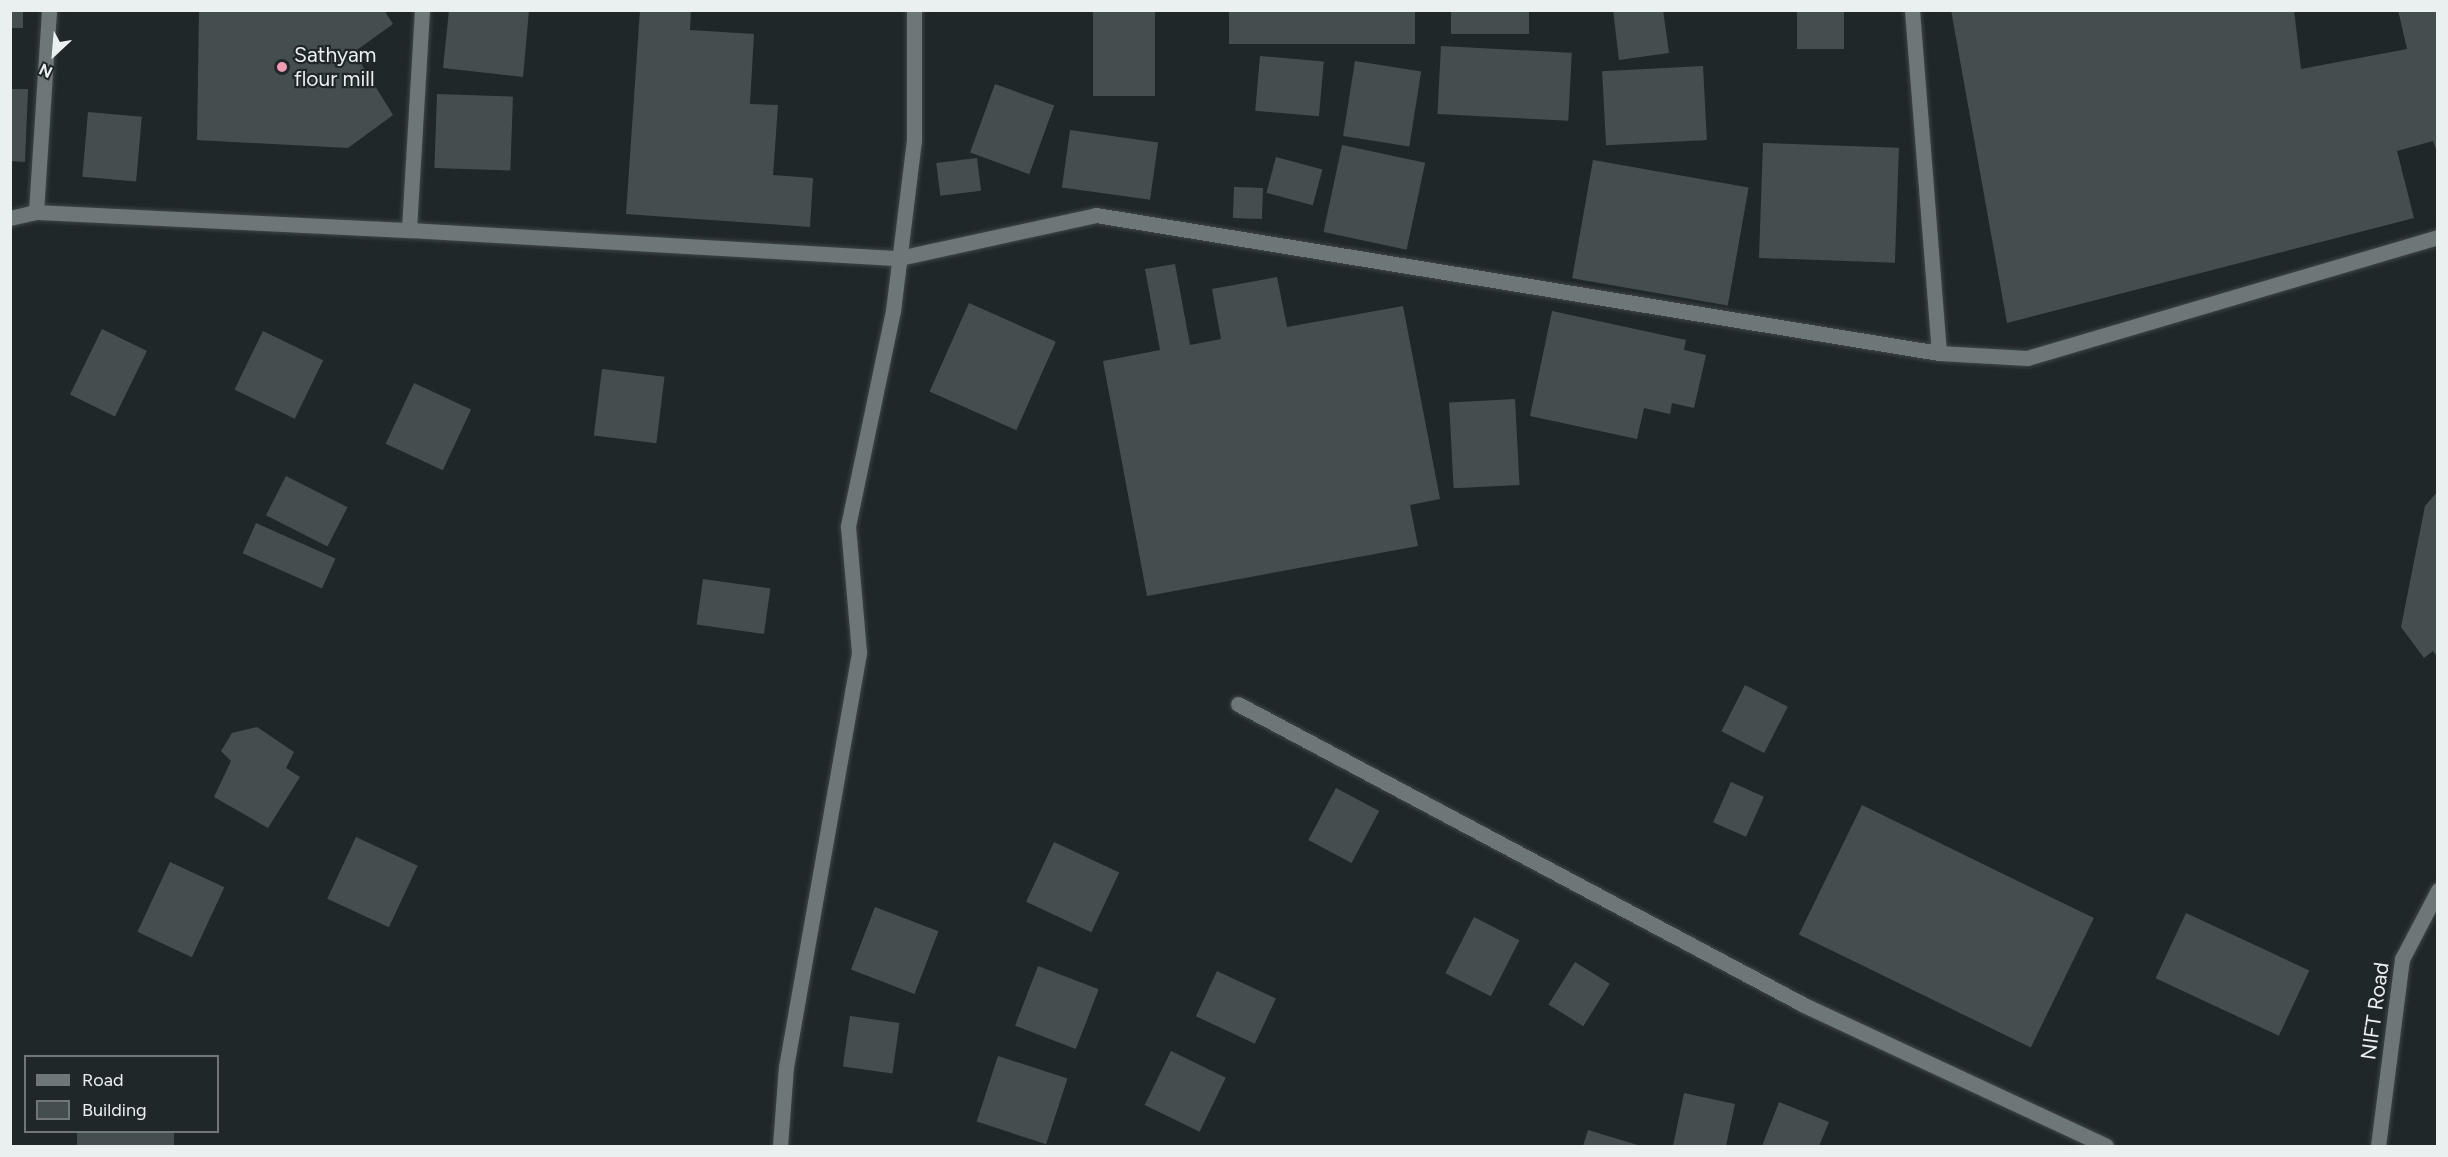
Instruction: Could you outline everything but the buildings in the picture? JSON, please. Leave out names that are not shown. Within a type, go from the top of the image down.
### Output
[{"type":"street","points":[[36,212],[49,10]]},
{"type":"street","points":[[409,230],[422,10]]},
{"type":"street","points":[[780,1146],[786,1067],[859,652],[848,526],[899,258],[914,141],[914,10]]},
{"type":"street","points":[[1912,10],[1939,353]]},
{"type":"street","points":[[10,218],[36,212],[409,230],[899,258],[1096,215],[1939,353],[2027,358],[2438,237]]},
{"type":"street","points":[[1238,704],[1804,1005],[2106,1146]]},
{"type":"street","name":"NIFT Road","points":[[2378,1146],[2402,959],[2438,890]]},
{"type":"place","name":"Sathyam flour mill","points":[[282,67]]}]
